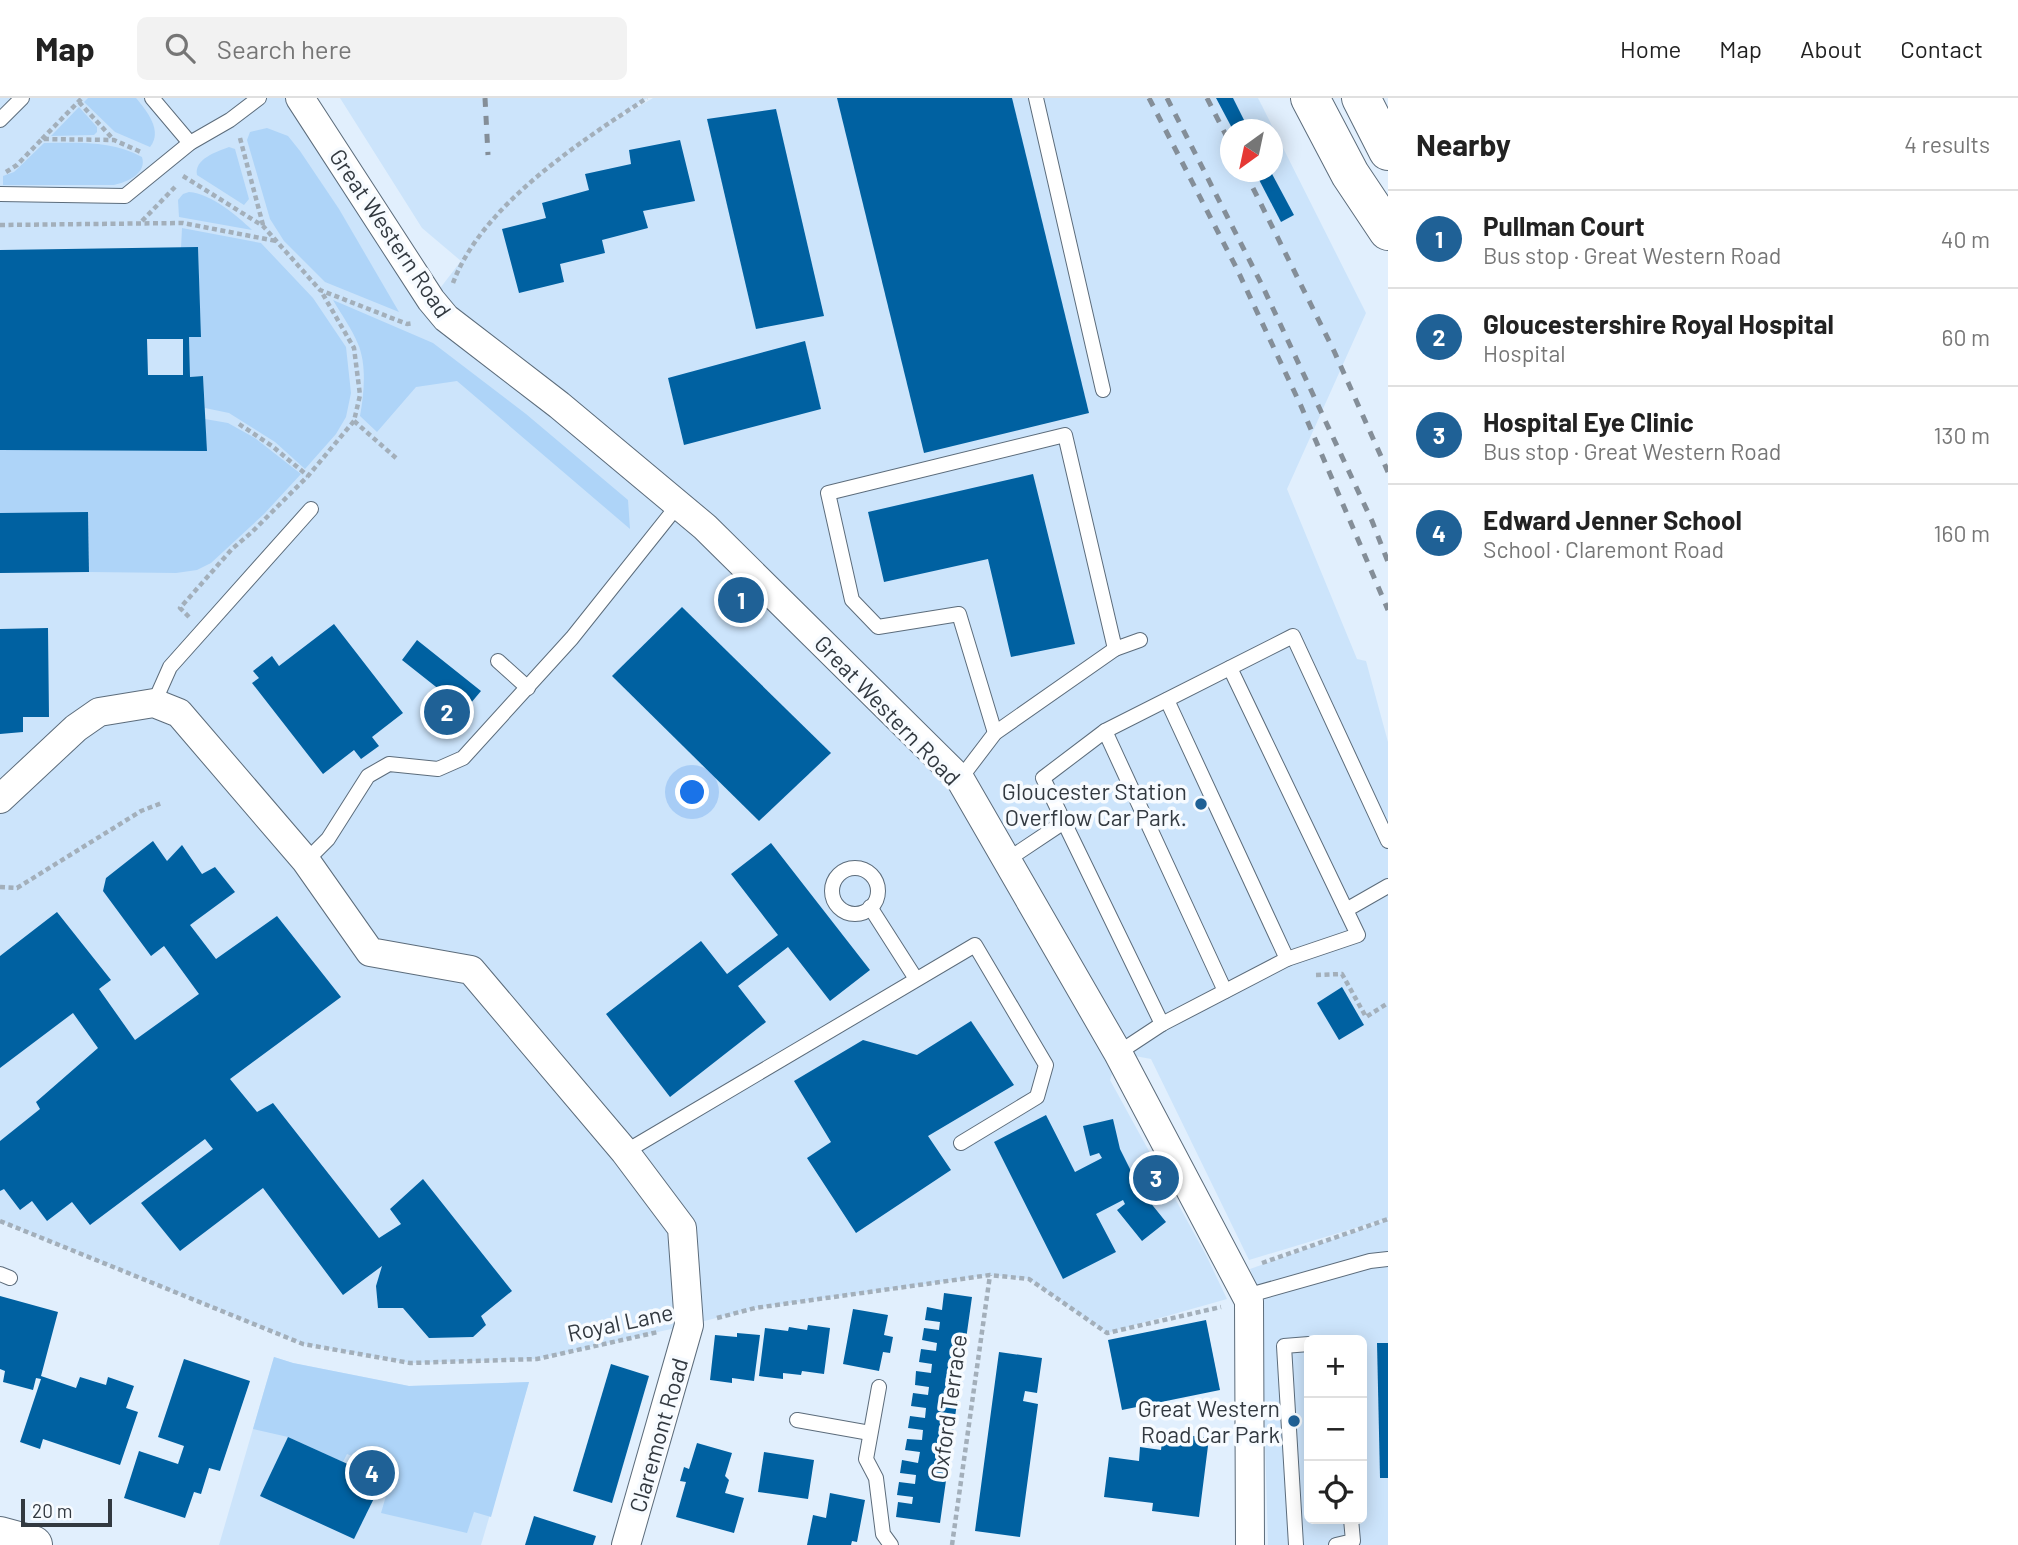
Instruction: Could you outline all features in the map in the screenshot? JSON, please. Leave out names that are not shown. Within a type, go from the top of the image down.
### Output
[{"type":"main road","points":[[1310,98],[1350,174],[1388,231]]},
{"type":"main road","points":[[1361,98],[1388,151]]},
{"type":"main road","points":[[0,1536],[33,1545]]},
{"type":"street","name":"Great Western Road","points":[[300,98],[444,316],[559,405],[714,536],[960,779],[1118,1053],[1243,1290],[1250,1545]]},
{"type":"street","points":[[0,799],[76,728],[99,712],[154,703],[179,713],[306,861],[370,952],[471,970],[625,1152],[682,1228],[689,1325]]},
{"type":"street","name":"Claremont Road","points":[[626,1545],[689,1325]]},
{"type":"lane","points":[[0,120],[22,98]]},
{"type":"lane","points":[[152,98],[190,143]]},
{"type":"lane","points":[[0,194],[125,196],[190,143],[230,120],[259,98]]},
{"type":"lane","points":[[1035,98],[1102,390]]},
{"type":"lane","points":[[995,733],[959,614],[878,627],[852,600],[828,494],[1065,435],[1115,649]]},
{"type":"lane","points":[[306,861],[328,839],[368,776],[389,764],[438,769],[463,758],[528,688],[678,505]]},
{"type":"lane","points":[[154,703],[170,667],[311,509]]},
{"type":"lane","points":[[1162,1024],[1043,778],[1105,731],[1293,636],[1388,841]]},
{"type":"lane","points":[[960,779],[995,733],[1115,649],[1140,640]]},
{"type":"lane","points":[[498,661],[528,688]]},
{"type":"lane","points":[[1118,1053],[1162,1024],[1287,959],[1358,936],[1230,668]]},
{"type":"lane","points":[[1167,700],[1287,959]]},
{"type":"lane","points":[[1105,731],[1225,991]]},
{"type":"lane","points":[[1007,860],[1065,822]]},
{"type":"lane","points":[[1346,910],[1388,886]]},
{"type":"lane","points":[[870,908],[916,979]]},
{"type":"lane","points":[[625,1152],[975,945],[1046,1065],[1037,1097],[961,1143]]},
{"type":"lane","points":[[1243,1290],[1388,1259]]},
{"type":"lane","points":[[1296,1545],[1284,1346],[1304,1344]]},
{"type":"lane","points":[[879,1387],[866,1459],[876,1478],[883,1534],[891,1545]]},
{"type":"lane","points":[[797,1420],[870,1433]]},
{"type":"lane","points":[[1336,1545],[1353,1541],[1351,1524]]},
{"type":"path","points":[[320,290],[407,324],[444,316],[461,261],[502,208],[587,137],[647,98]]},
{"type":"path","points":[[0,175],[17,165],[81,100],[114,139],[146,154],[177,184]]},
{"type":"path","points":[[230,120],[239,135],[263,226]]},
{"type":"path","points":[[42,139],[114,139]]},
{"type":"path","points":[[142,222],[184,175],[263,226],[320,290],[354,348],[360,394],[354,421],[308,476],[253,533],[232,549],[180,608],[202,631]]},
{"type":"path","points":[[0,225],[183,223],[276,241]]},
{"type":"path","points":[[354,421],[396,458]]},
{"type":"path","points":[[239,424],[272,446],[308,476]]},
{"type":"path","points":[[0,887],[17,888],[141,811],[162,803]]},
{"type":"path","points":[[1309,975],[1342,974],[1366,1017],[1388,1003]]},
{"type":"path","name":"Royal Lane","points":[[0,1221],[303,1344],[410,1363],[537,1359],[755,1308],[990,1275],[1029,1279],[1107,1333],[1243,1290],[1388,1219]]},
{"type":"path","name":"Oxford Terrace","points":[[952,1545],[990,1275]]},
{"type":"shaded area","points":[[0,98],[300,98],[431,300],[461,261],[422,228],[340,98],[647,98],[607,125],[653,98],[1258,98],[1269,119],[1220,119],[1220,182],[1283,182],[1283,148],[1366,313],[1287,489],[1357,659],[1366,661],[1388,742],[1388,1218],[1249,1260],[1151,1059],[1119,1053],[1110,1080],[1206,1255],[1227,1299],[1107,1333],[1029,1279],[990,1275],[755,1308],[537,1359],[410,1363],[303,1344],[0,1221]]},
{"type":"shaded area","points":[[88,98],[136,98],[149,115],[154,128],[154,141],[150,147],[115,132],[84,102]]},
{"type":"shaded area","points":[[79,107],[97,127],[97,132],[94,135],[51,136]]},
{"type":"shaded area","points":[[267,128],[288,136],[300,151],[339,209],[399,312],[325,282],[284,241],[270,219],[247,140],[250,132]]},
{"type":"shaded area","points":[[44,143],[94,144],[118,148],[142,157],[142,168],[130,179],[114,185],[3,185],[3,176],[14,172]]},
{"type":"shaded area","points":[[229,147],[235,149],[249,199],[244,205],[197,175],[202,160]]},
{"type":"shaded area","points":[[189,192],[215,201],[252,230],[179,217],[178,200]]},
{"type":"shaded area","points":[[182,228],[261,243],[313,298],[346,347],[351,393],[346,417],[336,434],[305,469],[275,442],[229,413],[205,408],[203,376],[190,377],[189,337],[201,337],[198,248],[181,248]]},
{"type":"shaded area","points":[[333,300],[433,343],[526,414],[628,500],[630,529],[457,381],[416,387],[377,432],[360,416],[364,380],[361,352]]},
{"type":"shaded area","points":[[205,419],[228,423],[255,438],[301,474],[264,514],[211,563],[197,570],[176,573],[89,572],[88,513],[0,513],[0,450],[207,451]]},
{"type":"shaded area","name":"Great Western Road Car Park","points":[[1388,1220],[1388,1545],[1268,1545],[1261,1299],[1250,1269]]},
{"type":"shaded area","points":[[274,1357],[409,1386],[529,1382],[481,1545],[219,1545]]},
{"type":"shaded area","points":[[274,1357],[409,1386],[529,1382],[491,1517],[474,1512],[467,1533],[381,1513],[393,1472],[347,1454],[343,1462],[288,1437],[253,1429]]},
{"type":"building","points":[[837,98],[1012,98],[1089,413],[924,453]]},
{"type":"building","points":[[1216,98],[1233,98],[1244,119],[1227,119]]},
{"type":"building","points":[[776,109],[824,316],[756,329],[707,119]]},
{"type":"building","points":[[680,140],[695,201],[643,211],[648,228],[602,240],[605,253],[560,264],[564,282],[519,293],[502,229],[546,218],[542,203],[589,190],[585,174],[631,164],[629,150]]},
{"type":"building","points":[[1260,182],[1276,182],[1294,215],[1281,222]]},
{"type":"building","points":[[198,247],[201,337],[189,337],[190,377],[203,376],[207,451],[0,450],[0,250]],"holes":[[[147,339],[183,339],[183,375],[148,375]]]},
{"type":"building","points":[[805,341],[821,409],[684,445],[668,378]]},
{"type":"building","points":[[1033,474],[1075,644],[1011,657],[988,559],[884,582],[868,512]]},
{"type":"building","points":[[88,512],[89,572],[0,573],[0,513]]},
{"type":"building","points":[[682,607],[831,753],[759,821],[612,676]]},
{"type":"building","points":[[334,624],[403,713],[372,737],[379,746],[361,759],[354,750],[323,774],[252,683],[259,678],[253,671],[272,656],[279,666]]},
{"type":"building","points":[[48,628],[49,717],[23,717],[23,732],[0,734],[0,629]]},
{"type":"building","points":[[417,640],[481,691],[455,722],[435,706],[445,694],[402,660]]},
{"type":"building","points":[[153,841],[167,861],[182,845],[202,874],[215,867],[235,892],[190,925],[216,959],[277,916],[341,997],[230,1079],[257,1112],[273,1103],[379,1238],[401,1224],[390,1209],[423,1179],[512,1291],[481,1316],[486,1325],[473,1337],[429,1338],[403,1308],[378,1308],[376,1286],[382,1266],[343,1295],[263,1188],[180,1251],[141,1203],[213,1149],[205,1139],[90,1225],[72,1202],[47,1221],[32,1201],[20,1210],[4,1189],[0,1191],[0,1141],[40,1109],[36,1102],[98,1048],[73,1013],[0,1068],[0,956],[57,912],[111,980],[99,989],[135,1040],[199,994],[164,946],[151,956],[103,891],[106,878]]},
{"type":"building","points":[[771,843],[870,970],[830,1001],[788,947],[738,986],[766,1022],[670,1097],[606,1014],[701,941],[727,974],[778,935],[731,874]]},
{"type":"building","points":[[1342,987],[1364,1025],[1339,1040],[1317,1003]]},
{"type":"building","points":[[971,1021],[1014,1085],[928,1136],[951,1170],[856,1233],[807,1158],[831,1142],[794,1081],[863,1040],[917,1055]]},
{"type":"building","points":[[1046,1115],[1075,1172],[1102,1158],[1099,1153],[1090,1156],[1083,1126],[1113,1119],[1120,1149],[1141,1191],[1166,1222],[1142,1241],[1117,1210],[1125,1204],[1123,1200],[1096,1214],[1116,1252],[1063,1279],[994,1142]]},
{"type":"building","points":[[944,1293],[972,1297],[940,1523],[896,1517],[898,1502],[912,1504],[913,1497],[897,1495],[899,1482],[915,1484],[916,1475],[900,1473],[902,1460],[918,1463],[920,1452],[905,1450],[907,1439],[922,1440],[923,1430],[908,1428],[910,1416],[925,1418],[926,1408],[911,1406],[913,1393],[928,1395],[929,1387],[915,1385],[916,1371],[931,1373],[932,1364],[919,1362],[921,1349],[936,1351],[937,1343],[922,1340],[924,1328],[939,1330],[940,1322],[925,1320],[927,1307],[942,1310]]},
{"type":"building","points":[[0,1296],[58,1312],[41,1376],[76,1388],[80,1377],[106,1385],[108,1377],[134,1386],[126,1408],[138,1412],[120,1465],[43,1439],[40,1449],[20,1442],[41,1379],[36,1378],[33,1390],[3,1382],[5,1371],[0,1369]]},
{"type":"building","points":[[853,1309],[888,1315],[884,1335],[893,1337],[890,1353],[883,1352],[879,1371],[843,1364]]},
{"type":"building","points":[[1206,1320],[1220,1390],[1122,1410],[1108,1340]]},
{"type":"building","points":[[808,1325],[830,1328],[824,1374],[802,1371],[801,1375],[783,1373],[783,1379],[759,1376],[765,1328],[788,1331],[789,1327],[807,1330]]},
{"type":"building","points":[[737,1333],[760,1335],[754,1381],[732,1378],[732,1383],[710,1380],[715,1335],[737,1337]]},
{"type":"building","points":[[1377,1343],[1388,1343],[1388,1478],[1380,1478]]},
{"type":"building","points":[[999,1352],[1042,1358],[1037,1393],[1025,1391],[1023,1401],[1038,1404],[1020,1537],[975,1531]]},
{"type":"building","points":[[184,1359],[250,1381],[220,1471],[209,1468],[201,1494],[194,1492],[185,1518],[124,1498],[139,1451],[178,1464],[184,1446],[158,1437]]},
{"type":"building","points":[[611,1364],[649,1376],[612,1503],[573,1491]]},
{"type":"building","points":[[1163,1432],[1209,1438],[1199,1517],[1152,1511],[1153,1503],[1104,1497],[1109,1457],[1139,1461],[1140,1447],[1161,1450]]},
{"type":"building","points":[[288,1437],[383,1480],[354,1539],[260,1496]]},
{"type":"building","points":[[697,1443],[732,1453],[725,1476],[729,1480],[725,1493],[744,1498],[734,1533],[676,1517],[686,1482],[680,1481],[684,1467],[689,1469]]},
{"type":"building","points":[[764,1452],[814,1460],[808,1499],[758,1492]]},
{"type":"building","points":[[830,1493],[865,1500],[857,1542],[852,1541],[851,1545],[807,1545],[813,1515],[826,1518]]},
{"type":"building","points":[[534,1516],[596,1536],[593,1545],[525,1545]]},
{"type":"railway","points":[[485,98],[488,155]]},
{"type":"railway","points":[[1149,98],[1236,267],[1301,406],[1388,610]]},
{"type":"railway","points":[[1167,98],[1262,285],[1372,521],[1388,562]]},
{"type":"railway","points":[[1207,98],[1220,123]]},
{"type":"railway","points":[[1250,182],[1334,351],[1388,472]]},
{"type":"place","name":"Pullman Court","points":[[741,600]]},
{"type":"place","name":"Gloucestershire Royal Hospital","points":[[447,712]]},
{"type":"place","name":"Gloucester Station Overflow Car Park.","points":[[1201,804]]},
{"type":"place","name":"Hospital Eye Clinic","points":[[1156,1178]]},
{"type":"place","name":"Great Western Road Car Park","points":[[1294,1421]]},
{"type":"place","name":"Edward Jenner School","points":[[372,1473]]}]
